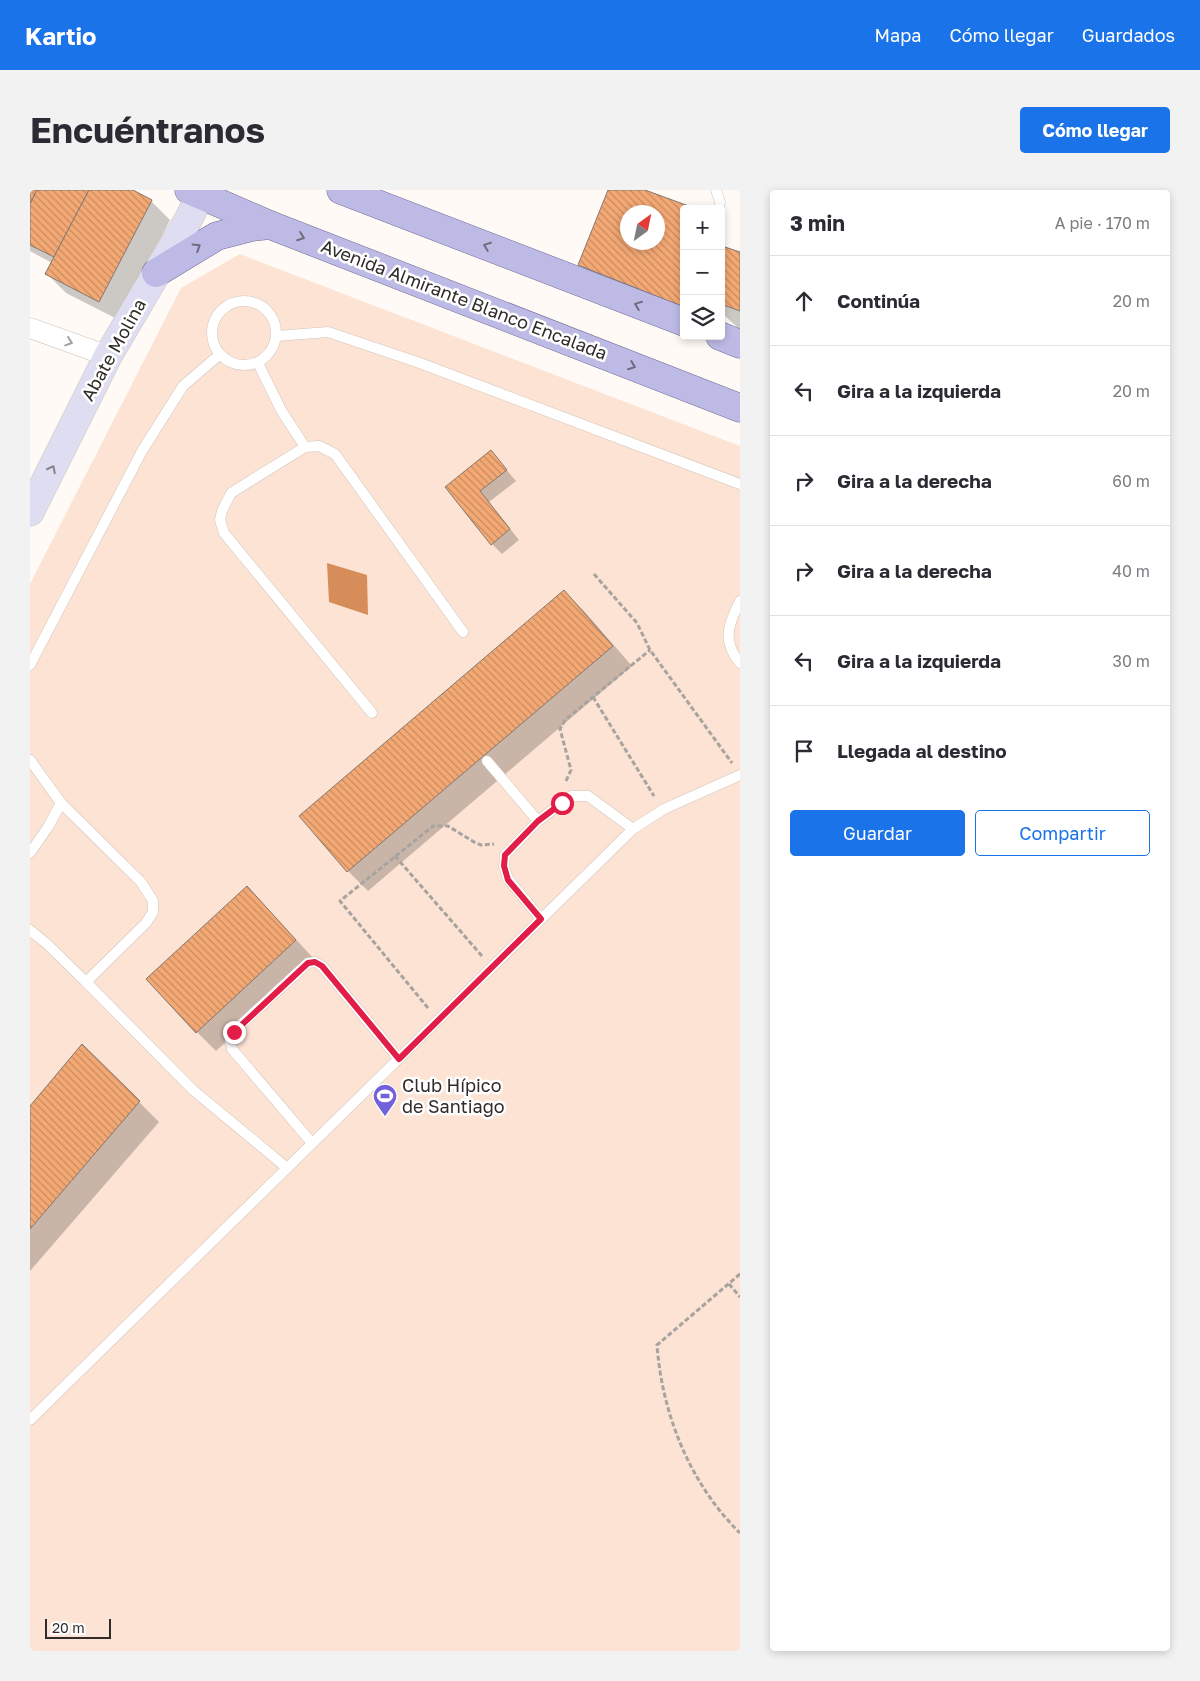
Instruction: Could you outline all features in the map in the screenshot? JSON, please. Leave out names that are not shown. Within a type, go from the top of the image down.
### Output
[{"type":"main road","points":[[341,190],[680,318]]},
{"type":"main road","name":"Avenida Almirante Blanco Encalada","points":[[198,192],[270,225],[740,408]]},
{"type":"main road","name":"Abate Molina","points":[[30,512],[108,356],[156,273],[198,192]]},
{"type":"main road","points":[[156,273],[217,236],[252,227],[270,225]]},
{"type":"main road","points":[[725,338],[740,344]]},
{"type":"street","points":[[30,328],[108,356]]},
{"type":"lane","points":[[716,190],[720,205]]},
{"type":"lane","points":[[246,301],[259,304],[269,312],[275,323],[277,336],[273,348],[265,358],[258,363],[241,366],[229,363],[219,355],[213,343],[211,331],[215,318],[223,308],[234,302],[246,301]]},
{"type":"lane","points":[[277,336],[328,332],[417,362],[740,484]]},
{"type":"lane","points":[[30,665],[142,451],[183,386],[219,355]]},
{"type":"lane","points":[[258,363],[281,410],[305,447]]},
{"type":"lane","points":[[372,713],[224,533],[220,520],[222,511],[231,493],[305,447],[319,446],[335,454],[463,632]]},
{"type":"lane","points":[[740,601],[730,621],[728,632],[729,644],[740,663]]},
{"type":"lane","points":[[30,760],[61,803],[141,882],[153,901],[153,912],[146,923],[86,982]]},
{"type":"lane","points":[[487,761],[538,821]]},
{"type":"lane","points":[[30,1420],[633,829],[664,809],[740,775]]},
{"type":"lane","points":[[541,919],[508,880],[504,866],[505,855],[538,821],[571,796],[588,796],[633,829]]},
{"type":"lane","points":[[30,853],[48,827],[61,803]]},
{"type":"lane","points":[[30,930],[86,982],[193,1090],[287,1168]]},
{"type":"lane","points":[[312,1143],[232,1049],[230,1040],[234,1032],[308,963],[315,962],[322,966],[399,1059]]},
{"type":"path","points":[[594,574],[637,623],[650,650],[733,765],[725,769]]},
{"type":"path","points":[[562,803],[562,788],[570,770],[560,729],[565,720],[650,650]]},
{"type":"path","points":[[592,697],[657,802]]},
{"type":"path","points":[[433,1014],[340,901],[433,826],[448,826],[481,845],[493,843],[512,847]]},
{"type":"path","points":[[395,856],[487,961]]},
{"type":"path","points":[[740,1274],[658,1345],[659,1372],[672,1423],[689,1463],[708,1495],[740,1533]]},
{"type":"path","points":[[729,1284],[740,1297]]},
{"type":"shaded area","name":"Club Hípico de Santiago","points":[[240,254],[740,446],[740,1651],[30,1651],[30,584],[181,288]]},
{"type":"shaded area","points":[[327,563],[367,575],[368,615],[329,602]]},
{"type":"building","points":[[30,190],[37,190],[30,204]]},
{"type":"building","points":[[37,190],[89,190],[54,257],[30,245],[30,204]]},
{"type":"building","points":[[89,190],[133,190],[152,200],[99,302],[45,274]]},
{"type":"building","points":[[608,190],[645,190],[686,205],[680,205],[680,305],[578,265]]},
{"type":"building","points":[[725,247],[740,252],[740,311],[725,305]]},
{"type":"building","points":[[491,450],[507,470],[480,491],[510,529],[491,545],[445,487]]},
{"type":"building","points":[[564,590],[613,646],[347,872],[299,816]]},
{"type":"building","points":[[247,886],[296,940],[196,1033],[146,979]]},
{"type":"building","points":[[82,1044],[140,1101],[30,1229],[30,1106]]},
{"type":"place","name":"Club Hípico de Santiago","points":[[385,1117]]},
{"type":"route","points":[[234,1032],[308,963],[315,962],[322,966],[399,1059],[541,919],[508,880],[504,866],[505,855],[538,821],[562,803]]}]
